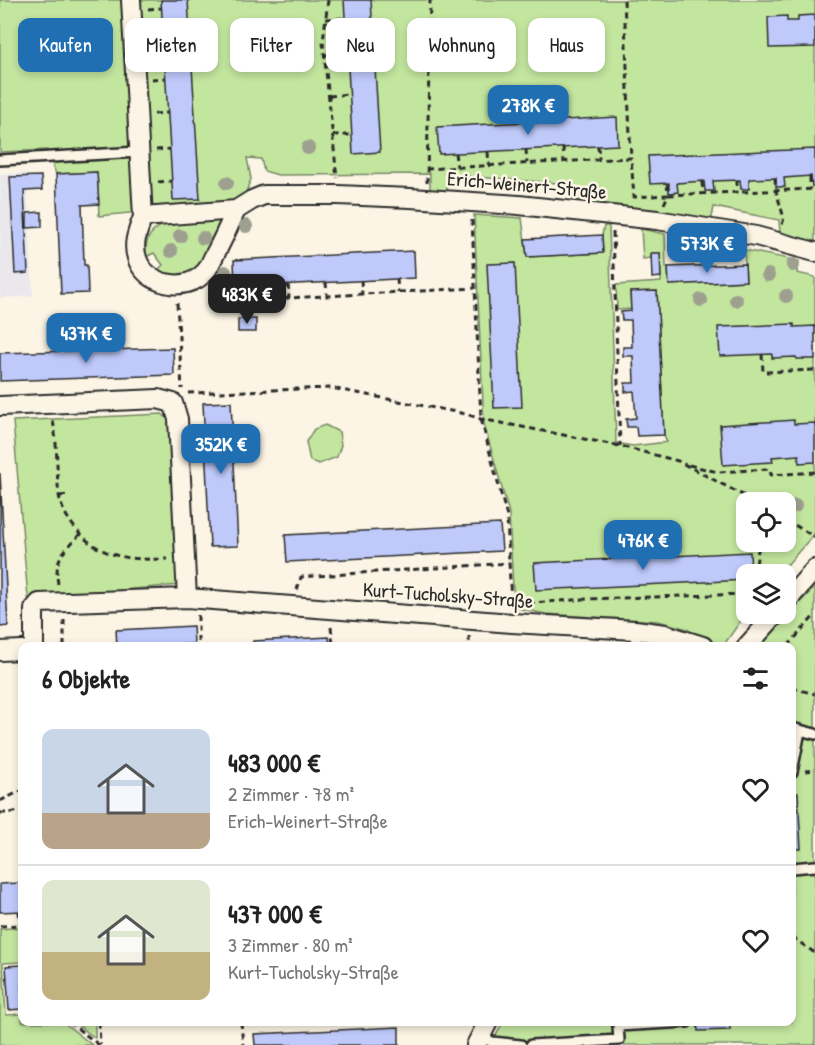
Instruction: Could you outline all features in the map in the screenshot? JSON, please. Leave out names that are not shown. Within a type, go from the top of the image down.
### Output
[{"type":"street","points":[[131,0],[143,217],[135,240],[136,256],[140,266],[158,281],[176,285],[194,280],[205,273],[236,210]]},
{"type":"street","name":"Erich-Weinert-Straße","points":[[143,217],[236,210],[264,195],[338,195],[519,205],[618,219],[657,220],[756,236],[815,252]]},
{"type":"street","points":[[0,406],[158,399],[173,404],[178,419],[186,559],[193,598]]},
{"type":"street","points":[[796,591],[815,569]]},
{"type":"street","name":"Kurt-Tucholsky-Straße","points":[[34,642],[34,609],[39,603],[193,598],[512,623],[636,638],[664,634],[690,642]]},
{"type":"street","points":[[751,642],[767,624]]},
{"type":"street","points":[[0,651],[18,650]]},
{"type":"lane","points":[[0,160],[139,152]]},
{"type":"lane","points":[[796,730],[815,734]]},
{"type":"lane","points":[[796,868],[815,866]]},
{"type":"lane","points":[[531,1045],[620,1040],[618,1026]]},
{"type":"lane","points":[[482,1034],[492,1042],[521,1045]]},
{"type":"path","points":[[326,18],[328,0]]},
{"type":"path","points":[[428,200],[426,169],[430,0]]},
{"type":"path","points":[[624,0],[634,197],[810,189],[815,189],[815,195]]},
{"type":"path","points":[[326,19],[323,42],[338,195]]},
{"type":"path","points":[[328,96],[349,94]]},
{"type":"path","points":[[332,135],[352,135]]},
{"type":"path","points":[[598,146],[599,159]]},
{"type":"path","points":[[563,148],[564,161]]},
{"type":"path","points":[[526,150],[527,163]]},
{"type":"path","points":[[488,152],[489,166]]},
{"type":"path","points":[[455,153],[457,167]]},
{"type":"path","points":[[426,169],[631,158]]},
{"type":"path","points":[[810,177],[810,189]]},
{"type":"path","points":[[775,178],[776,191],[784,218],[778,242]]},
{"type":"path","points":[[737,180],[737,193]]},
{"type":"path","points":[[702,182],[703,193]]},
{"type":"path","points":[[657,220],[668,195],[667,183]]},
{"type":"path","points":[[471,202],[481,419],[507,517],[512,623]]},
{"type":"path","points":[[618,219],[620,446]]},
{"type":"path","points":[[205,273],[232,301],[475,288]]},
{"type":"path","points":[[397,279],[398,292]]},
{"type":"path","points":[[361,280],[362,295]]},
{"type":"path","points":[[326,282],[327,296]]},
{"type":"path","points":[[288,284],[289,298]]},
{"type":"path","points":[[252,286],[252,300]]},
{"type":"path","points":[[762,354],[763,372],[815,370]]},
{"type":"path","points":[[190,393],[331,388],[620,446],[678,461],[737,492]]},
{"type":"path","points":[[52,419],[56,437],[60,496],[64,513],[80,534],[105,553],[121,557],[151,560],[186,559]]},
{"type":"path","points":[[759,462],[760,470]]},
{"type":"path","points":[[684,464],[718,472],[770,469],[771,475],[815,472]]},
{"type":"path","points":[[60,496],[68,495]]},
{"type":"path","points":[[796,526],[815,537]]},
{"type":"path","points":[[64,642],[63,602],[57,572],[60,556],[80,534]]},
{"type":"path","points":[[293,606],[301,577],[510,564]]},
{"type":"path","points":[[511,604],[736,594]]},
{"type":"path","points":[[193,598],[198,642]]},
{"type":"path","points":[[791,642],[815,615]]},
{"type":"path","points":[[796,689],[815,694]]},
{"type":"path","points":[[0,801],[18,793]]},
{"type":"path","points":[[0,813],[18,811]]},
{"type":"path","points":[[0,926],[18,925]]},
{"type":"path","points":[[796,940],[815,953]]},
{"type":"path","points":[[74,1026],[100,1045]]},
{"type":"path","points":[[99,1026],[100,1045]]},
{"type":"path","points":[[241,1026],[243,1045]]},
{"type":"shaded area","points":[[27,173],[33,296],[0,298],[0,174]]},
{"type":"green space","points":[[0,0],[815,0],[815,245],[780,233],[779,220],[714,207],[711,222],[653,210],[572,200],[572,184],[447,175],[447,191],[430,191],[430,174],[278,175],[264,171],[261,159],[247,158],[251,179],[242,202],[99,216],[97,172],[56,174],[47,150],[0,152]]},
{"type":"green space","points":[[474,215],[522,218],[527,257],[603,253],[604,226],[609,226],[616,443],[633,446],[667,442],[664,435],[657,291],[630,292],[631,309],[617,310],[616,285],[661,282],[660,253],[651,253],[651,258],[643,259],[641,229],[665,234],[669,285],[746,281],[744,250],[799,261],[797,273],[815,277],[815,533],[788,564],[736,564],[736,624],[739,624],[726,642],[700,642],[685,636],[688,629],[658,621],[546,614],[516,608],[509,513],[484,424]]},
{"type":"green space","points":[[221,219],[199,267],[178,279],[156,272],[163,265],[154,253],[146,257],[147,243],[152,233],[160,227],[183,221]]},
{"type":"green space","points":[[162,414],[168,419],[179,585],[28,598],[13,421]]},
{"type":"green space","points":[[325,425],[339,432],[341,445],[337,457],[319,464],[310,461],[306,442],[314,429]]},
{"type":"green space","points":[[815,587],[815,1045],[491,1045],[501,1026],[796,1026],[796,642],[764,642],[779,624],[796,624],[796,607]]},
{"type":"green space","points":[[18,927],[18,962],[3,963],[6,1015],[18,1014],[18,1026],[68,1026],[92,1045],[0,1045],[0,929]]},
{"type":"green space","points":[[79,1026],[95,1026],[95,1038]]},
{"type":"building","points":[[161,0],[188,0],[189,18],[162,18]]},
{"type":"building","points":[[344,0],[371,0],[372,18],[345,18]]},
{"type":"building","points":[[815,15],[815,47],[769,48],[768,17],[787,16],[787,21],[798,21],[798,16]]},
{"type":"building","points":[[165,72],[192,72],[200,199],[173,200]]},
{"type":"building","points":[[348,72],[375,72],[380,152],[353,154]]},
{"type":"building","points":[[617,117],[618,145],[439,154],[437,127]]},
{"type":"building","points":[[815,149],[815,186],[812,186],[811,176],[784,178],[785,187],[776,187],[776,178],[749,179],[749,189],[741,189],[740,180],[713,181],[714,191],[705,191],[704,181],[677,183],[678,192],[669,193],[669,183],[650,184],[648,156]]},
{"type":"building","points":[[97,172],[99,204],[82,205],[84,265],[87,265],[88,293],[61,294],[56,174]]},
{"type":"building","points":[[41,176],[42,190],[24,191],[28,273],[15,274],[10,177]]},
{"type":"building","points":[[42,212],[42,227],[27,228],[27,213]]},
{"type":"building","points":[[602,235],[603,253],[527,257],[525,239]]},
{"type":"building","points":[[414,251],[415,278],[235,287],[234,260]]},
{"type":"building","points":[[651,253],[660,253],[661,277],[652,278]]},
{"type":"building","points":[[515,263],[522,407],[494,408],[487,264]]},
{"type":"building","points":[[745,264],[746,281],[669,285],[668,267]]},
{"type":"building","points":[[657,291],[664,435],[637,436],[636,427],[627,427],[626,419],[636,418],[634,391],[625,392],[625,383],[634,383],[633,356],[623,356],[623,347],[632,347],[631,320],[622,320],[621,312],[631,311],[630,292]]},
{"type":"building","points":[[238,319],[256,319],[256,332],[238,332]]},
{"type":"building","points":[[794,324],[794,327],[815,326],[815,359],[772,358],[772,354],[720,356],[718,327]]},
{"type":"building","points":[[173,348],[174,375],[0,381],[0,353]]},
{"type":"building","points":[[231,402],[238,546],[210,547],[203,403]]},
{"type":"building","points":[[794,420],[794,424],[815,423],[815,462],[799,463],[799,455],[772,457],[773,462],[723,465],[720,425]]},
{"type":"building","points":[[0,473],[8,626],[0,627]]},
{"type":"building","points":[[500,524],[502,551],[287,562],[285,535]]},
{"type":"building","points":[[750,552],[751,564],[736,564],[736,581],[536,590],[534,563]]},
{"type":"building","points":[[193,626],[194,642],[117,642],[116,630]]},
{"type":"building","points":[[329,637],[330,642],[253,642]]},
{"type":"building","points":[[796,793],[798,793],[801,849],[796,849]]},
{"type":"building","points":[[18,883],[18,911],[0,912],[0,884]]},
{"type":"building","points":[[18,965],[18,1009],[9,1010],[6,966]]},
{"type":"building","points":[[697,1026],[730,1026],[730,1030],[698,1031]]},
{"type":"building","points":[[399,1027],[399,1045],[255,1045],[254,1034]]}]
